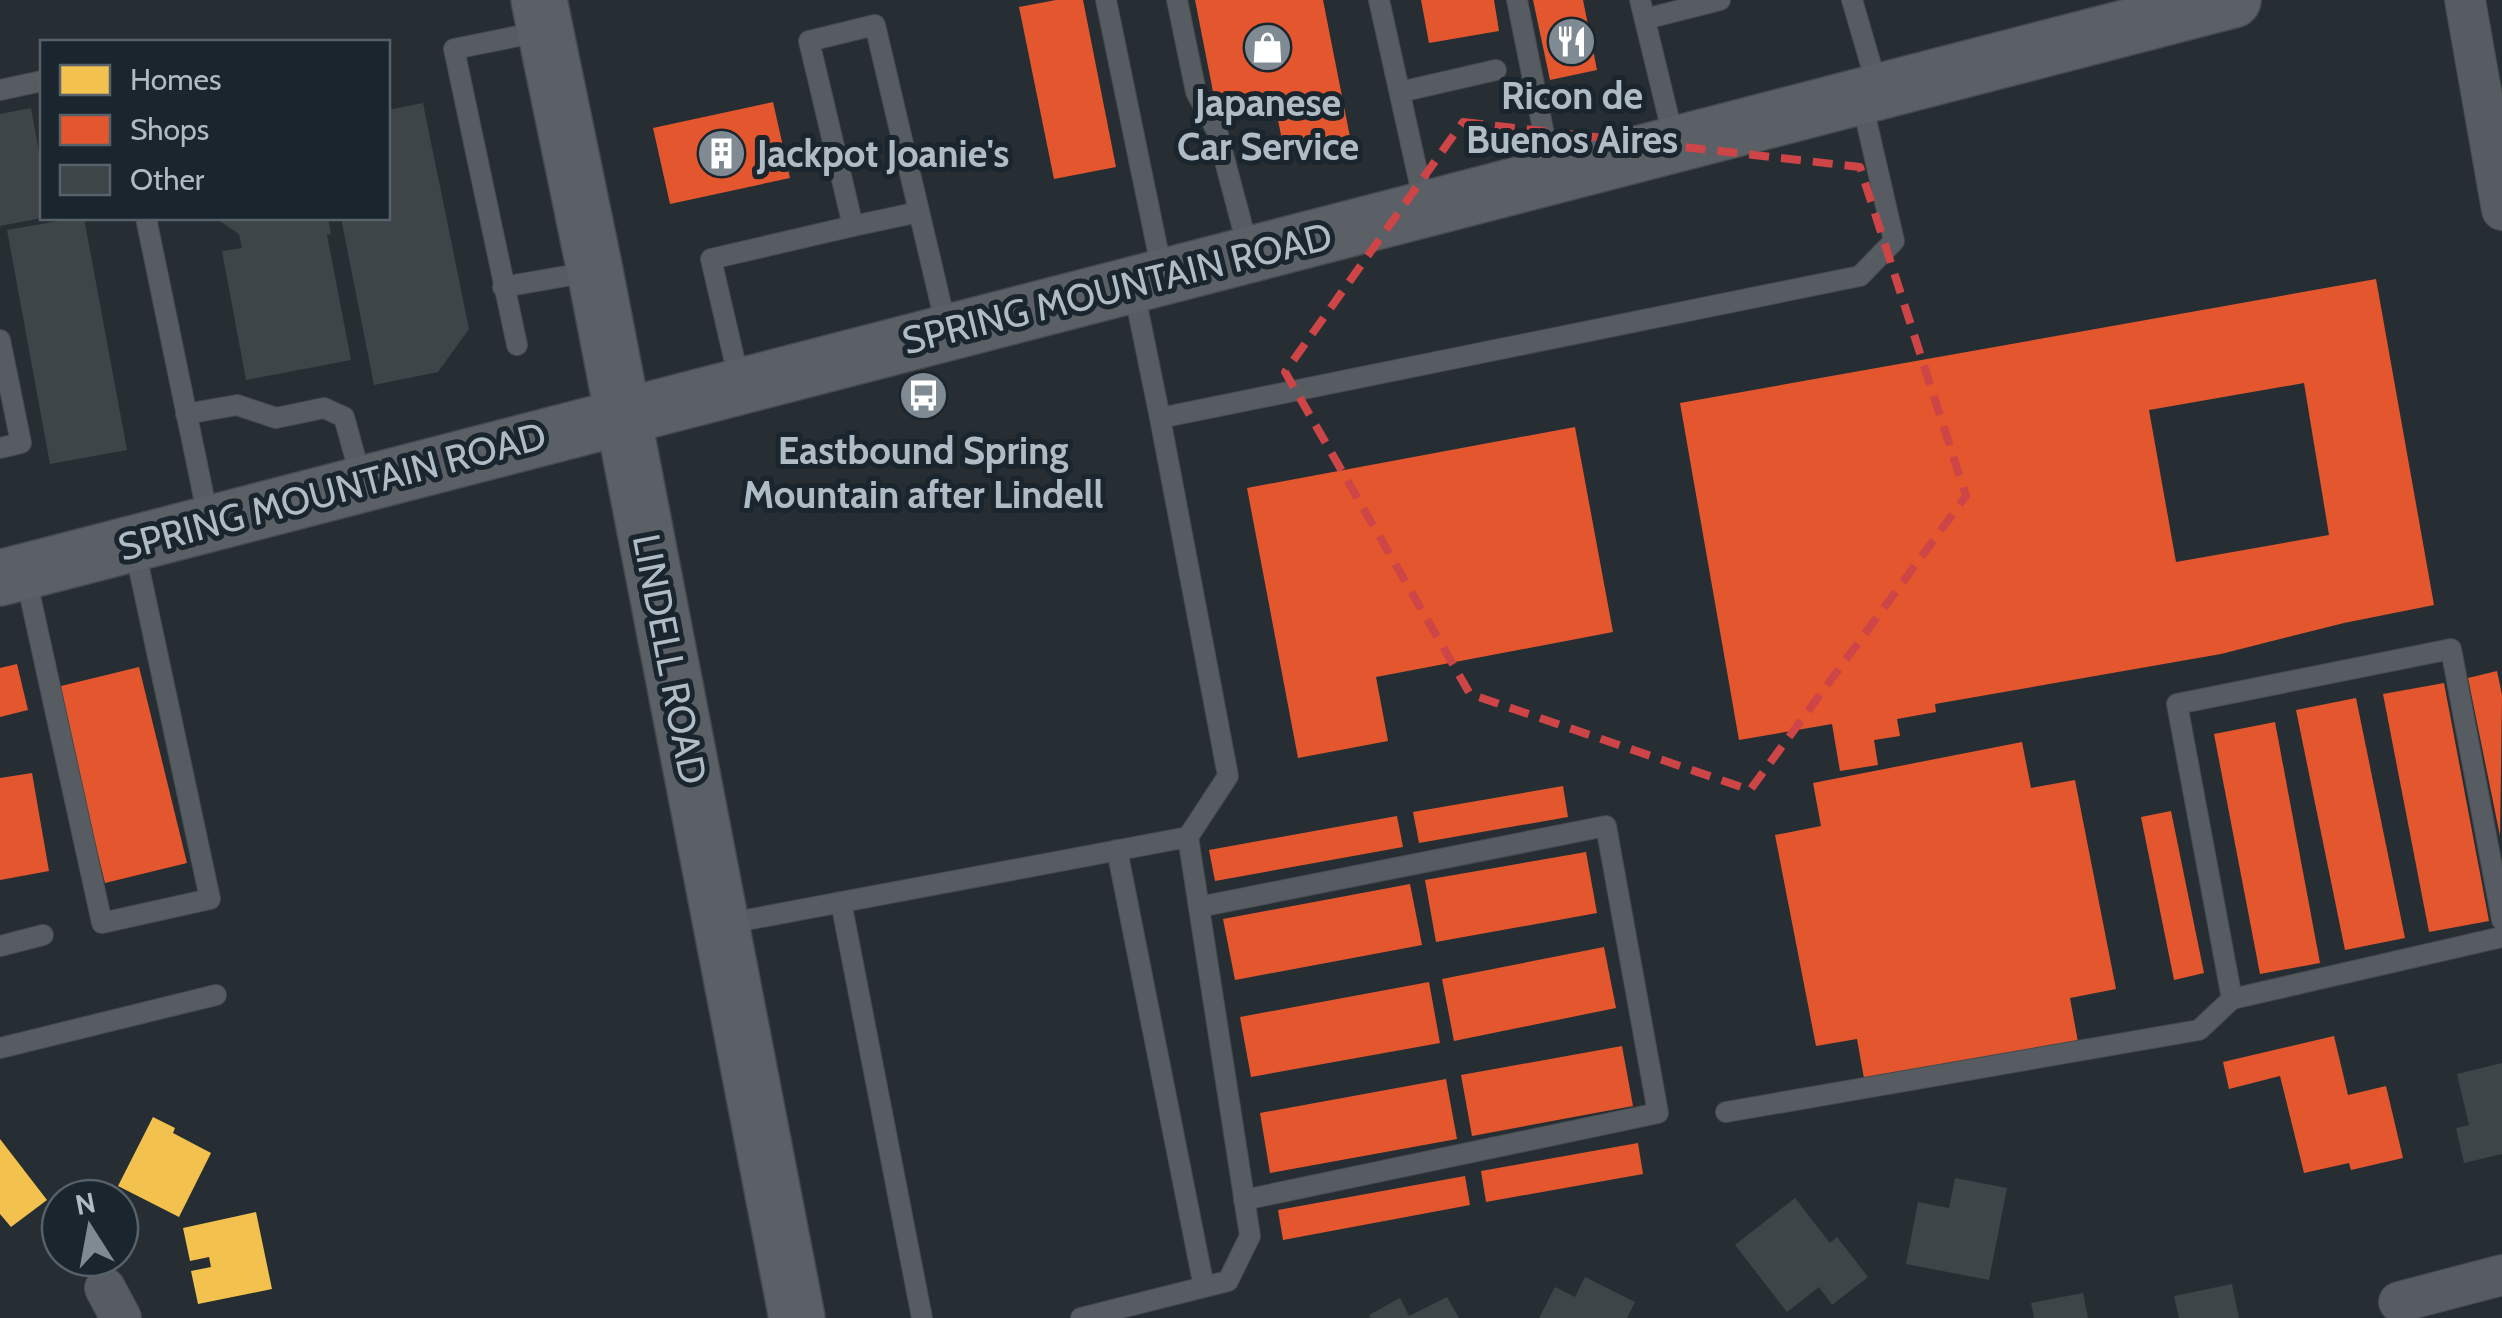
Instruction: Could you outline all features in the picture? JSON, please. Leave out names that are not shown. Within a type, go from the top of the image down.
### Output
[{"type":"main road","name":"SPRING MOUNTAIN ROAD","points":[[7,573],[134,544],[1870,94],[2112,23],[2234,0]]},
{"type":"main road","name":"LINDELL ROAD","points":[[542,16],[798,1318]]},
{"type":"street","points":[[2465,0],[2496,147],[2502,210]]},
{"type":"street","points":[[2399,1302],[2502,1275]]},
{"type":"lane","points":[[1081,1318],[1228,1281],[1250,1236],[1188,837],[1228,776],[1160,418],[1148,280],[1106,0]]},
{"type":"lane","points":[[1177,0],[1196,92],[1216,131],[1250,254]]},
{"type":"lane","points":[[1380,0],[1425,209]]},
{"type":"lane","points":[[1517,0],[1552,176]]},
{"type":"lane","points":[[1675,144],[1642,10],[1720,0]]},
{"type":"lane","points":[[1160,418],[1860,276],[1894,241],[1852,0]]},
{"type":"lane","points":[[518,345],[454,49],[542,16]]},
{"type":"lane","points":[[853,226],[809,40],[875,25],[947,332]]},
{"type":"lane","points":[[1400,92],[1496,70]]},
{"type":"lane","points":[[0,90],[40,81]]},
{"type":"lane","points":[[740,386],[711,259],[919,212]]},
{"type":"lane","points":[[146,220],[209,524]]},
{"type":"lane","points":[[503,287],[595,271]]},
{"type":"lane","points":[[0,340],[21,443],[0,448]]},
{"type":"lane","points":[[186,414],[237,405],[276,418],[324,408],[336,412],[344,417],[363,484]]},
{"type":"lane","points":[[7,573],[102,924],[210,899],[134,544]]},
{"type":"lane","points":[[2232,999],[2177,704],[2452,649],[2502,920]]},
{"type":"lane","points":[[1199,907],[1606,826],[1658,1113],[1244,1200]]},
{"type":"lane","points":[[722,924],[1188,837]]},
{"type":"lane","points":[[1117,850],[1204,1287]]},
{"type":"lane","points":[[840,902],[922,1318]]},
{"type":"lane","points":[[0,946],[44,935]]},
{"type":"lane","points":[[1726,1112],[2199,1030],[2232,999],[2502,937]]},
{"type":"lane","points":[[0,1048],[216,996]]},
{"type":"highlighted area","points":[[1463,122],[1860,167],[1966,496],[1750,790],[1470,694],[1285,372]]},
{"type":"building: Homes","points":[[153,1117],[175,1128],[173,1133],[211,1153],[179,1217],[140,1197],[140,1178],[122,1178]]},
{"type":"building: Homes","points":[[0,1139],[40,1191],[40,1205],[11,1227],[0,1214]]},
{"type":"building: Homes","points":[[256,1212],[272,1289],[198,1304],[191,1271],[211,1267],[209,1257],[190,1261],[183,1228]]},
{"type":"building: Shops","points":[[1083,0],[1116,167],[1054,179],[1019,7]]},
{"type":"building: Shops","name":"Japanese Car Service","points":[[1195,0],[1323,0],[1351,142],[1285,155],[1273,95],[1216,107]]},
{"type":"building: Shops","points":[[1421,0],[1494,0],[1499,31],[1429,43]]},
{"type":"building: Shops","points":[[1533,0],[1583,0],[1597,70],[1550,80]]},
{"type":"building: Shops","name":"Jackpot Joanie's","points":[[773,102],[790,178],[670,204],[653,128]]},
{"type":"building: Shops","points":[[2376,279],[2434,605],[2221,654],[1935,704],[1936,712],[1897,719],[1900,736],[1874,740],[1878,765],[1840,771],[1832,724],[1739,740],[1680,403]],"holes":[[[2304,383],[2329,535],[2176,562],[2149,410]]]},
{"type":"building: Shops","points":[[1575,427],[1613,632],[1376,677],[1388,741],[1298,758],[1247,488]]},
{"type":"building: Shops","points":[[17,664],[28,710],[0,717],[0,668]]},
{"type":"building: Shops","points":[[139,667],[187,863],[105,883],[57,687]]},
{"type":"building: Shops","points":[[2497,671],[2502,695],[2500,836],[2468,678]]},
{"type":"building: Shops","points":[[2444,683],[2489,921],[2429,932],[2383,694]]},
{"type":"building: Shops","points":[[2356,698],[2405,938],[2345,950],[2296,710]]},
{"type":"building: Shops","points":[[2275,722],[2320,963],[2260,974],[2214,734]]},
{"type":"building: Shops","points":[[2022,742],[2031,788],[2075,780],[2116,989],[2070,998],[2078,1042],[1865,1084],[1857,1039],[1816,1046],[1775,835],[1821,826],[1813,783]]},
{"type":"building: Shops","points":[[32,773],[49,871],[0,880],[0,778]]},
{"type":"building: Shops","points":[[1563,786],[1568,817],[1419,843],[1413,812]]},
{"type":"building: Shops","points":[[2171,811],[2204,973],[2174,980],[2141,817]]},
{"type":"building: Shops","points":[[1397,816],[1403,847],[1215,881],[1209,850]]},
{"type":"building: Shops","points":[[1586,852],[1597,913],[1436,942],[1425,880]]},
{"type":"building: Shops","points":[[1410,884],[1422,945],[1235,980],[1223,919]]},
{"type":"building: Shops","points":[[1604,947],[1616,1008],[1454,1041],[1442,979]]},
{"type":"building: Shops","points":[[1429,982],[1440,1043],[1251,1077],[1240,1017]]},
{"type":"building: Shops","points":[[2334,1036],[2348,1095],[2386,1086],[2403,1158],[2351,1170],[2349,1163],[2304,1173],[2280,1076],[2229,1089],[2223,1062]]},
{"type":"building: Shops","points":[[1622,1046],[1633,1106],[1472,1136],[1461,1075]]},
{"type":"building: Shops","points":[[1446,1079],[1457,1139],[1270,1173],[1260,1113]]},
{"type":"building: Shops","points":[[1638,1143],[1643,1174],[1486,1202],[1481,1171]]},
{"type":"building: Shops","points":[[1465,1176],[1470,1205],[1283,1240],[1278,1210]]},
{"type":"building: Other","points":[[423,103],[469,329],[438,372],[374,385],[341,220],[390,220],[390,110]]},
{"type":"building: Other","points":[[31,108],[40,158],[40,218],[0,226],[0,114]]},
{"type":"building: Other","points":[[84,220],[127,450],[50,464],[7,230]]},
{"type":"building: Other","points":[[328,220],[331,234],[327,235],[351,360],[246,380],[222,251],[242,248],[239,234],[221,222]]},
{"type":"building: Other","points":[[2502,1063],[2502,1154],[2464,1163],[2456,1128],[2469,1125],[2457,1074]]},
{"type":"building: Other","points":[[1955,1178],[2007,1188],[1989,1280],[1906,1264],[1918,1202],[1949,1208]]},
{"type":"building: Other","points":[[1795,1198],[1830,1243],[1837,1237],[1868,1277],[1832,1305],[1819,1287],[1787,1312],[1735,1245]]},
{"type":"building: Other","points":[[1585,1277],[1635,1302],[1627,1318],[1539,1318],[1555,1287],[1575,1297]]},
{"type":"building: Other","points":[[2232,1284],[2239,1318],[2179,1318],[2174,1296]]},
{"type":"building: Other","points":[[2083,1293],[2088,1318],[2034,1318],[2031,1303]]},
{"type":"building: Other","points":[[1447,1297],[1459,1318],[1369,1315],[1400,1298],[1409,1316]]},
{"type":"place","name":"Ricon de Buenos Aires","points":[[1572,41]]},
{"type":"place","name":"Japanese Car Service","points":[[1268,48]]},
{"type":"place","name":"Jackpot Joanie's","points":[[722,153]]},
{"type":"place","name":"Eastbound Spring Mountain after Lindell","points":[[923,396]]}]
